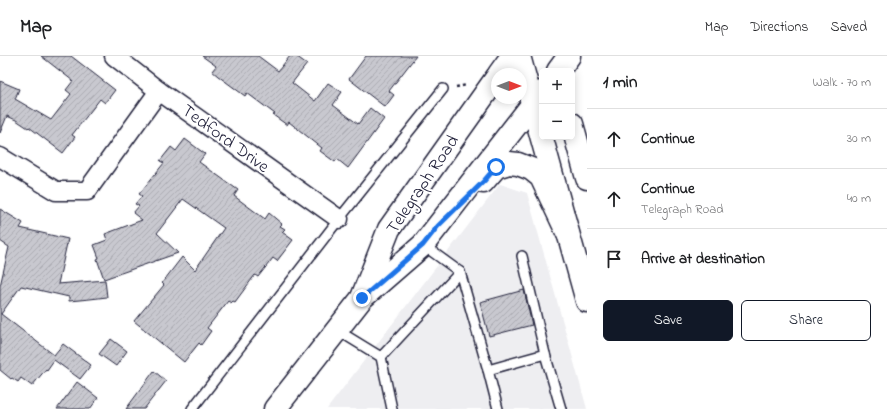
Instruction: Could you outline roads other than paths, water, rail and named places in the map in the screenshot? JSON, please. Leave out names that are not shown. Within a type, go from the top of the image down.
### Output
[{"type":"main road","points":[[503,68],[512,56]]},
{"type":"main road","points":[[519,56],[537,99],[568,234],[587,301]]},
{"type":"main road","points":[[553,56],[557,68]]},
{"type":"main road","points":[[560,68],[569,56]]},
{"type":"main road","name":"Telegraph Road","points":[[362,298],[388,229],[491,85]]},
{"type":"main road","name":"Telegraph Road","points":[[275,409],[362,298],[423,245],[537,99]]},
{"type":"main road","points":[[579,136],[587,178]]},
{"type":"main road","points":[[438,226],[484,181],[496,167],[508,163],[518,164],[541,178],[568,234]]},
{"type":"street","name":"Tedford Drive","points":[[114,56],[159,91],[339,219]]},
{"type":"street","points":[[0,157],[56,191],[87,191],[159,91]]},
{"type":"lane","points":[[192,409],[339,219],[443,89]]},
{"type":"lane","points":[[423,245],[460,272],[498,409]]},
{"type":"lane","points":[[522,256],[545,354],[561,409]]},
{"type":"lane","points":[[381,357],[460,272]]},
{"type":"lane","points":[[337,330],[381,357],[392,409]]},
{"type":"lane","points":[[488,370],[545,354]]}]
